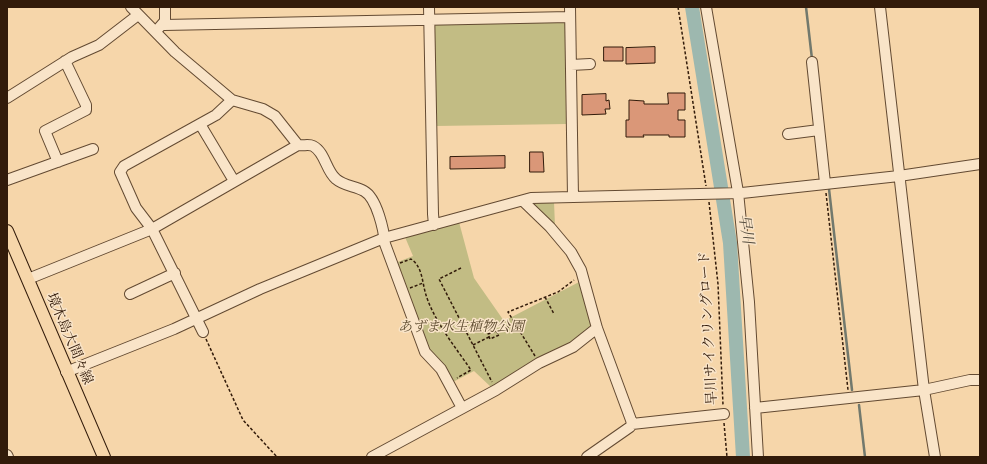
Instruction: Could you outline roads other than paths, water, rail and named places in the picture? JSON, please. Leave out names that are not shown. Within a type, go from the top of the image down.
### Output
[{"type":"main road","name":"境木島大間々線","points":[[7,232],[66,372],[104,457]]},
{"type":"street","points":[[131,7],[175,52],[232,100],[263,109],[275,116],[298,145]]},
{"type":"street","points":[[164,25],[165,7]]},
{"type":"street","points":[[429,7],[434,225]]},
{"type":"street","points":[[706,7],[735,192],[749,302],[758,457]]},
{"type":"street","points":[[880,7],[924,390],[935,457]]},
{"type":"street","points":[[155,31],[164,25],[429,21],[570,12],[573,197]]},
{"type":"street","points":[[7,98],[65,61],[99,45],[138,15]]},
{"type":"street","points":[[58,162],[45,132],[86,110],[86,105],[65,61]]},
{"type":"street","points":[[812,62],[825,183]]},
{"type":"street","points":[[571,65],[590,64]]},
{"type":"street","points":[[203,332],[152,229],[136,208],[120,172],[121,169],[222,111],[232,100]]},
{"type":"street","points":[[200,124],[234,181]]},
{"type":"street","points":[[788,134],[819,130]]},
{"type":"street","points":[[28,279],[152,229],[298,145],[311,145],[316,148],[335,178],[342,183],[367,193],[373,202],[384,232],[385,244],[425,352],[441,369],[462,408]]},
{"type":"street","points":[[7,180],[93,149]]},
{"type":"street","points":[[66,372],[174,329],[260,289],[332,258],[384,238],[524,200],[535,198],[735,192],[899,176],[980,164]]},
{"type":"street","points":[[524,200],[571,252],[583,278],[598,328],[632,424]]},
{"type":"street","points":[[130,294],[175,273]]},
{"type":"street","points":[[372,457],[496,390],[539,363],[573,347],[598,328]]},
{"type":"street","points":[[755,408],[924,390],[970,380],[980,380]]},
{"type":"street","points":[[587,457],[632,424],[724,414]]},
{"type":"waterway","name":"早川","points":[[692,7],[730,243],[743,457]]},
{"type":"waterway","points":[[806,7],[812,59]]},
{"type":"waterway","points":[[829,189],[852,390]]},
{"type":"waterway","points":[[859,405],[865,457]]},
{"type":"park label","name":"あずま水生植物公園","points":[[461,328]]}]
